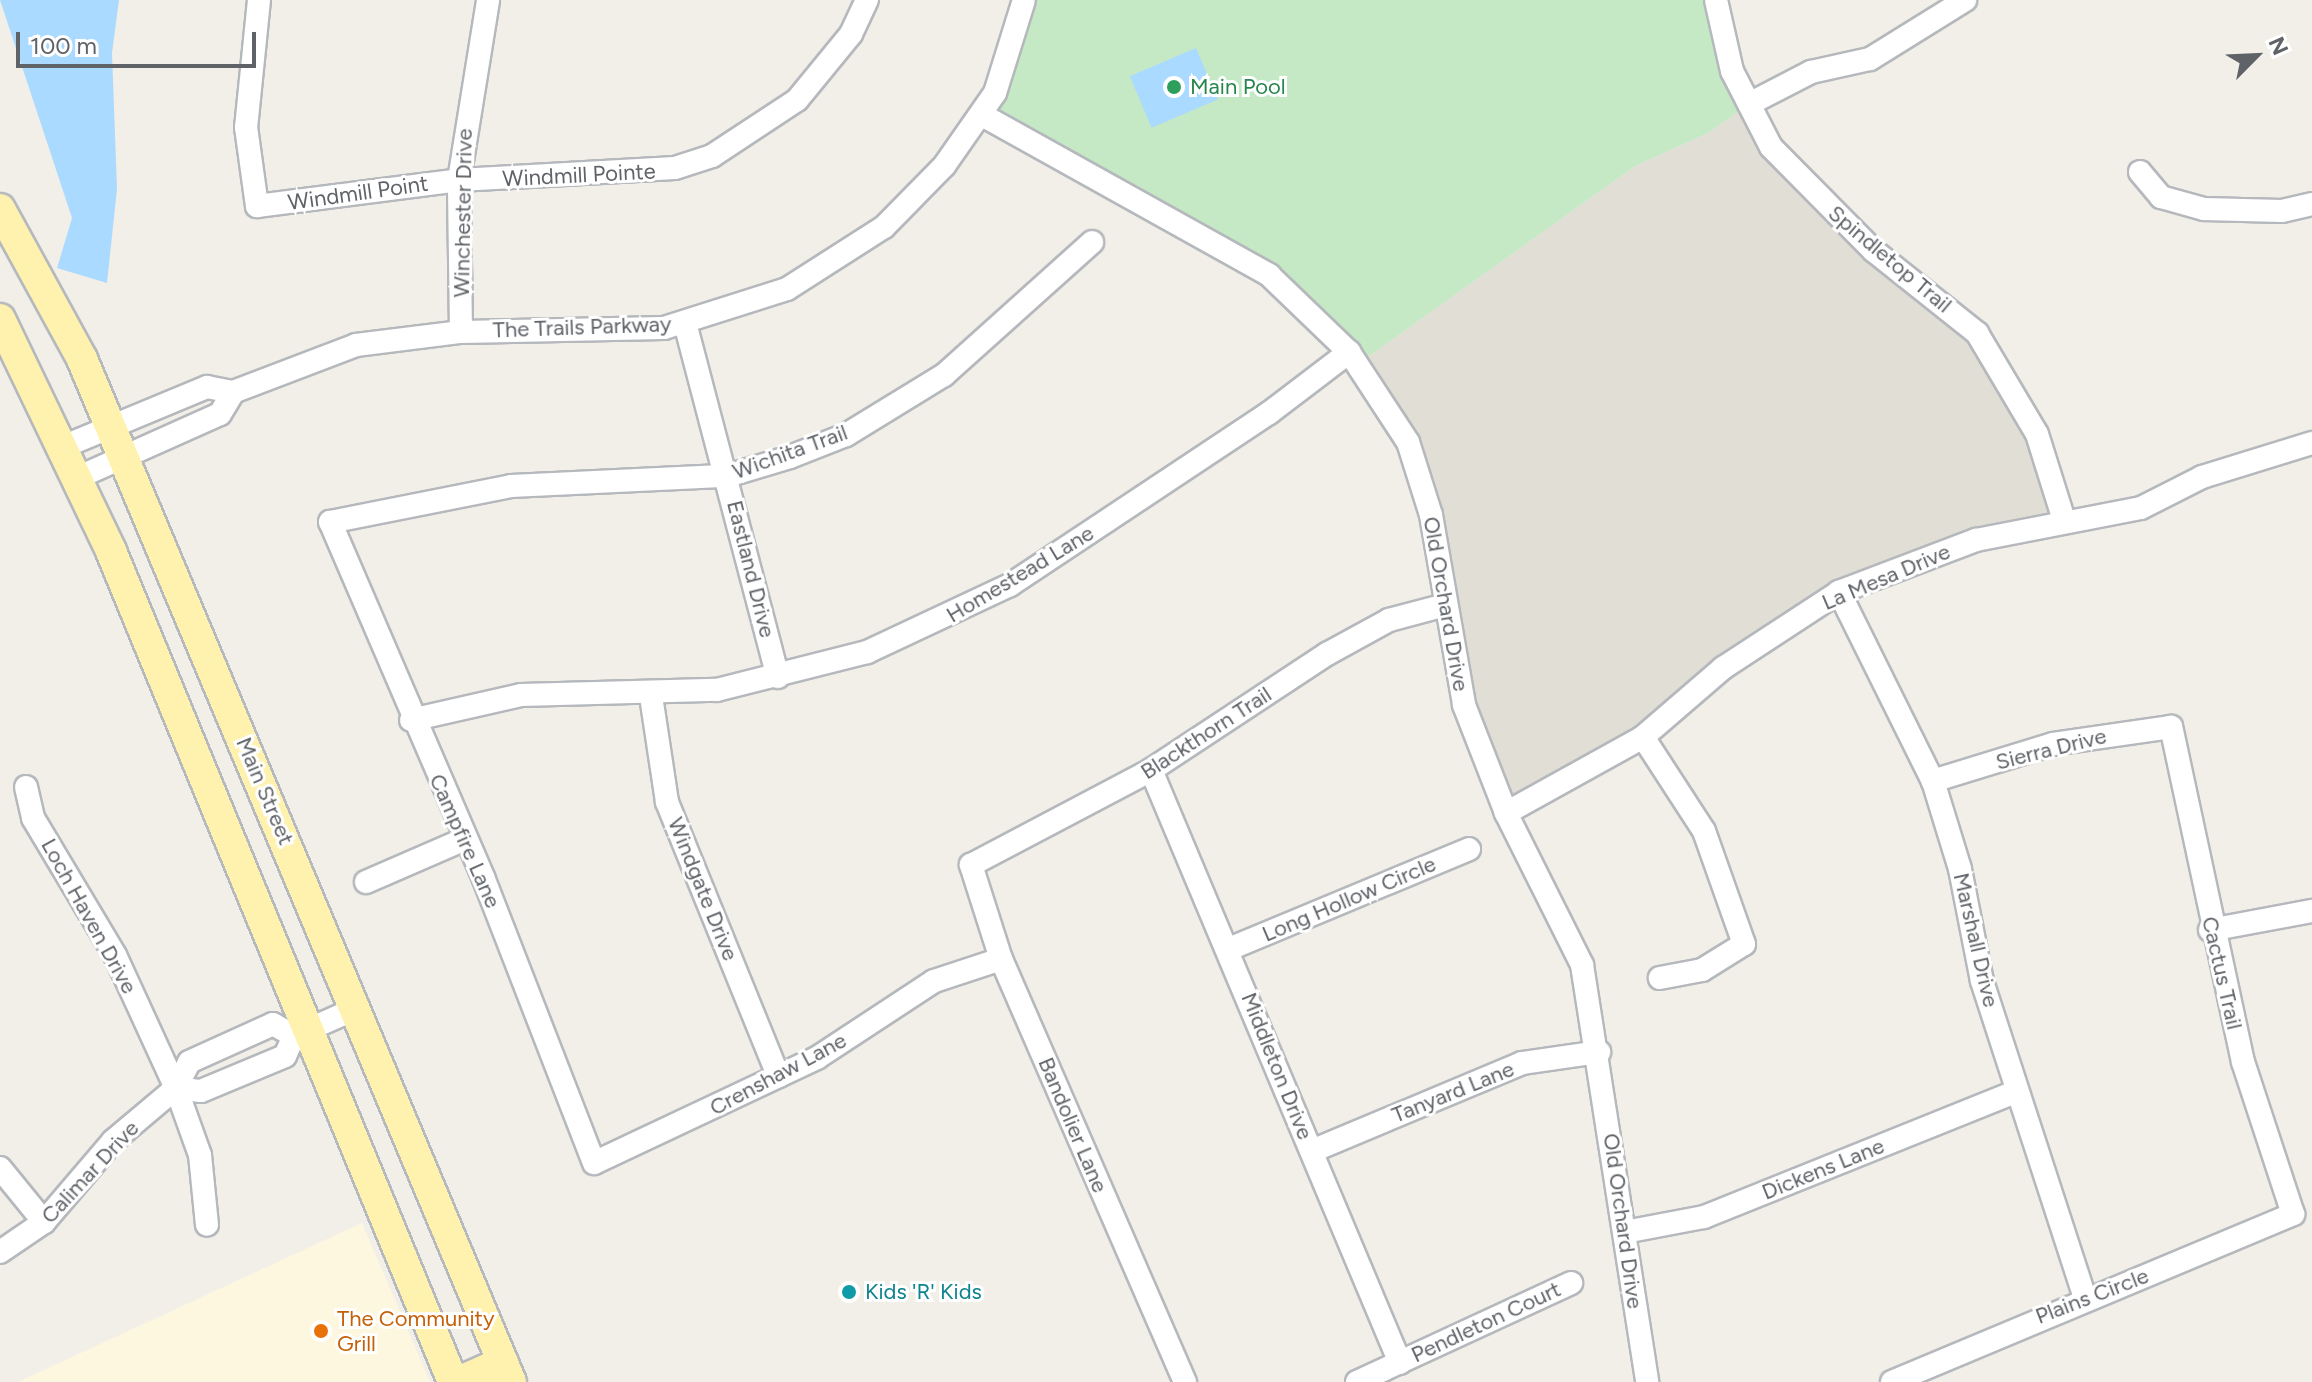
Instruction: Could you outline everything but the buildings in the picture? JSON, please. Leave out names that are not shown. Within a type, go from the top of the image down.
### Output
[{"type":"main road","name":"Main Street","points":[[0,209],[111,427],[507,1372]]},
{"type":"main road","points":[[0,319],[79,477],[302,1032],[456,1382],[507,1372]]},
{"type":"street","name":"Windmill Point","points":[[259,0],[246,127],[257,206],[459,180]]},
{"type":"street","name":"Winchester Drive","points":[[461,332],[459,180],[488,0]]},
{"type":"street","name":"Windmill Pointe","points":[[459,180],[649,175],[712,156],[797,100],[842,47],[867,0]]},
{"type":"street","name":"The Trails Parkway","points":[[65,446],[207,387],[233,392],[356,345],[461,332],[685,323],[744,306],[837,262],[918,196],[982,115],[1024,0]]},
{"type":"street","name":"Spindletop Trail","points":[[1716,0],[1719,31],[1749,104],[1771,147],[1828,208],[1977,333],[2037,434],[2064,520]]},
{"type":"street","points":[[1749,104],[1811,72],[1870,59],[1965,0]]},
{"type":"street","name":"Old Orchard Drive","points":[[982,115],[1231,248],[1311,311],[1349,352],[1408,442],[1431,515],[1442,606],[1464,705],[1506,813],[1582,965],[1599,1052],[1647,1382]]},
{"type":"street","points":[[2140,172],[2161,197],[2204,209],[2282,211],[2312,204]]},
{"type":"street","name":"Wichita Trail","points":[[330,522],[511,486],[727,476],[846,435],[914,396],[996,332],[1092,242]]},
{"type":"street","name":"Eastland Drive","points":[[685,323],[778,677]]},
{"type":"street","name":"Homestead Lane","points":[[411,720],[521,695],[651,696],[778,677],[896,640],[1010,585],[1269,413],[1349,352]]},
{"type":"street","name":"The Trails Parkway","points":[[79,477],[220,414],[233,392]]},
{"type":"street","name":"La Mesa Drive","points":[[1506,813],[1643,737],[1723,668],[1839,592],[1976,540],[2064,520],[2141,508],[2202,477],[2312,443]]},
{"type":"street","name":"Campfire Lane","points":[[330,522],[411,720],[465,839],[594,1163]]},
{"type":"street","name":"Marshall Drive","points":[[1839,592],[1933,781],[2017,1091],[2085,1298]]},
{"type":"street","name":"Blackthorn Trail","points":[[971,865],[1151,770],[1327,654],[1389,620],[1442,606]]},
{"type":"street","name":"Windgate Drive","points":[[651,696],[667,802],[778,1076]]},
{"type":"street","name":"Sierra Drive","points":[[1933,781],[2053,744],[2171,727]]},
{"type":"street","name":"Cactus Trail","points":[[2171,727],[2210,930],[2243,1062],[2293,1214]]},
{"type":"street","points":[[1643,737],[1704,831],[1744,944],[1702,970],[1660,978]]},
{"type":"street","name":"Middleton Drive","points":[[1151,770],[1229,949],[1400,1363]]},
{"type":"street","name":"Loch Haven Drive","points":[[26,787],[33,818],[115,955],[176,1088],[200,1155],[207,1225]]},
{"type":"street","points":[[366,882],[465,839]]},
{"type":"street","name":"Long Hollow Circle","points":[[1229,949],[1469,849]]},
{"type":"street","name":"Bandolier Lane","points":[[971,865],[1001,959],[1185,1382]]},
{"type":"street","points":[[2210,930],[2312,911]]},
{"type":"street","name":"Crenshaw Lane","points":[[594,1163],[778,1076],[934,981],[1001,959]]},
{"type":"street","points":[[176,1088],[201,1091],[285,1056],[302,1032],[357,1008]]},
{"type":"street","name":"Calimar Drive","points":[[0,1252],[44,1222],[113,1141],[176,1088],[189,1062],[273,1024],[302,1032]]},
{"type":"street","name":"Tanyard Lane","points":[[1312,1151],[1522,1063],[1599,1052]]},
{"type":"street","name":"Dickens Lane","points":[[1625,1232],[1704,1217],[2017,1091]]},
{"type":"street","points":[[0,1168],[44,1222]]},
{"type":"street","name":"Plains Circle","points":[[1892,1382],[2085,1298],[2293,1214]]},
{"type":"street","name":"Pendleton Court","points":[[1357,1382],[1571,1283]]},
{"type":"shaded area","points":[[1749,104],[1771,147],[2008,376],[2064,520],[1839,592],[1643,737],[1506,813],[1464,705],[1431,515],[1358,364],[1635,166],[1708,133]]},
{"type":"shaded area","points":[[362,1223],[430,1382],[18,1382]]},
{"type":"green space","points":[[1022,0],[1716,0],[1749,104],[1708,133],[1635,166],[1358,364],[1311,311],[982,115]]},
{"type":"water","points":[[0,0],[119,0],[112,53],[117,189],[107,283],[57,268],[72,218]]},
{"type":"water","name":"Main Pool","points":[[1196,48],[1218,100],[1152,128],[1130,76]]},
{"type":"place","name":"Main Pool","points":[[1174,87]]},
{"type":"place","name":"Kids 'R' Kids","points":[[849,1292]]},
{"type":"place","name":"The Community Grill","points":[[321,1331]]}]
